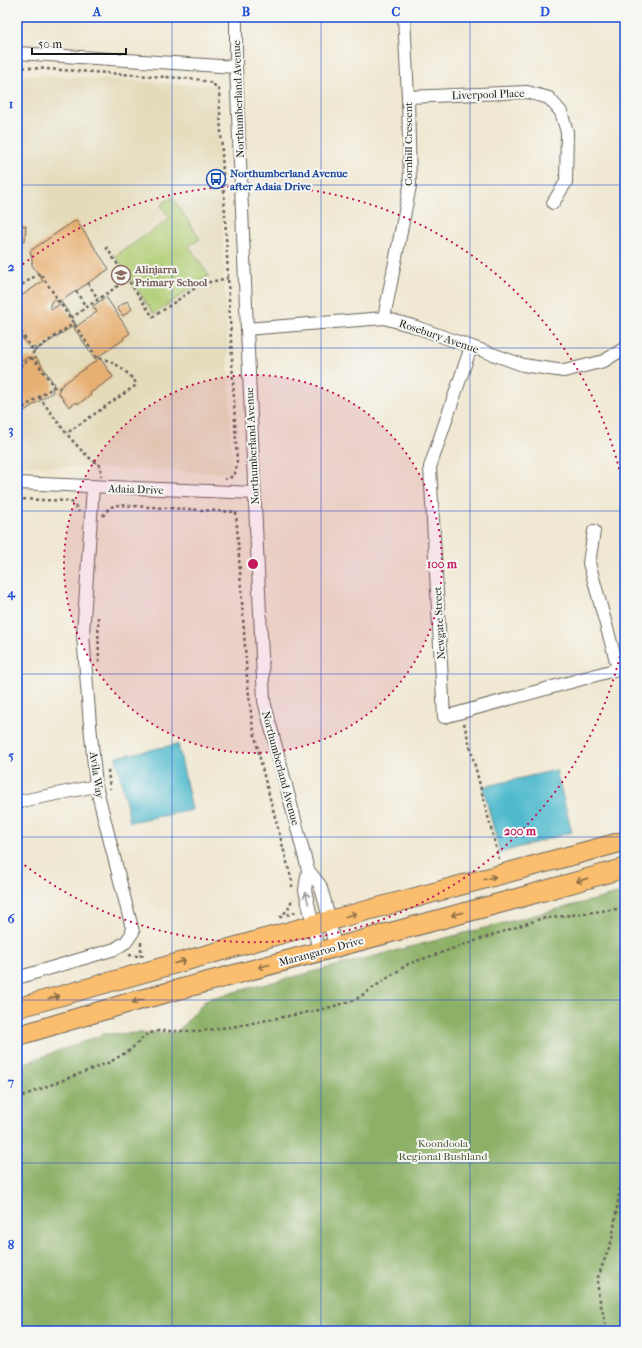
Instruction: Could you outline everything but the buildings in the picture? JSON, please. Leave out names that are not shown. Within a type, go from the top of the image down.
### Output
[{"type":"main road","points":[[17,1008],[143,964],[317,918],[503,874],[625,841]]},
{"type":"main road","name":"Marangaroo Drive","points":[[17,1036],[128,1003],[625,868]]},
{"type":"street","name":"Northumberland Avenue","points":[[236,17],[236,67],[264,701],[308,870],[305,890],[317,918],[327,949]]},
{"type":"street","name":"Cornhill Crescent","points":[[384,318],[410,186],[404,17]]},
{"type":"street","points":[[19,53],[236,67]]},
{"type":"street","name":"Liverpool Place","points":[[408,97],[527,92],[549,98],[561,112],[567,132],[566,182],[553,203]]},
{"type":"street","name":"Rosebury Avenue","points":[[247,330],[384,318],[413,326],[523,365],[564,371],[604,361],[625,348]]},
{"type":"street","name":"Newgate Street","points":[[471,347],[430,467],[444,717],[621,667]]},
{"type":"street","name":"Adaia Drive","points":[[17,483],[93,481],[255,493]]},
{"type":"street","name":"Avila Way","points":[[17,978],[116,950],[126,942],[133,932],[96,786],[83,634],[93,481]]},
{"type":"street","points":[[594,531],[589,563],[621,667]]},
{"type":"street","points":[[22,801],[96,786]]},
{"type":"street","name":"Northumberland Avenue","points":[[308,870],[320,885],[325,902],[317,918]]},
{"type":"path","points":[[19,17],[19,53]]},
{"type":"path","points":[[17,67],[196,79],[212,83],[216,86],[220,94],[237,464],[236,474],[234,477],[220,480]]},
{"type":"path","points":[[106,247],[153,317],[201,284],[228,278]]},
{"type":"path","points":[[17,288],[40,273],[97,358],[114,364],[128,374],[136,383],[135,386],[67,432]]},
{"type":"path","points":[[71,318],[128,279]]},
{"type":"path","points":[[88,283],[98,300]]},
{"type":"path","points":[[76,291],[86,307]]},
{"type":"path","points":[[17,368],[31,358],[34,351],[74,323]]},
{"type":"path","points":[[17,327],[34,351]]},
{"type":"path","points":[[31,358],[35,360],[54,387]]},
{"type":"path","points":[[18,411],[54,387],[60,388]]},
{"type":"path","points":[[39,397],[88,456],[101,466],[101,476]]},
{"type":"path","points":[[93,481],[101,476],[107,476]]},
{"type":"path","points":[[17,499],[70,501],[74,504],[80,516]]},
{"type":"path","points":[[102,518],[109,508],[116,505],[236,512],[247,677],[252,722],[263,772],[292,880],[294,900],[280,918],[317,918]]},
{"type":"path","points":[[98,616],[99,668]]},
{"type":"path","points":[[461,712],[503,874]]},
{"type":"path","points":[[108,768],[110,790]]},
{"type":"path","points":[[17,1098],[110,1062],[130,1050],[147,1034],[158,1031],[199,1031],[237,1026],[324,1009],[355,1000],[408,964],[498,933],[540,919],[625,908]]},
{"type":"path","points":[[141,940],[143,964]]},
{"type":"path","points":[[109,952],[136,956],[143,964]]},
{"type":"path","points":[[143,964],[150,954]]},
{"type":"path","points":[[607,1331],[598,1292],[598,1277],[612,1240],[625,1157]]},
{"type":"shaded area","name":"Alinjarra Primary School","points":[[17,74],[216,86],[233,473],[17,465]]},
{"type":"green space","points":[[172,197],[200,239],[189,246],[209,276],[154,314],[115,256],[170,219],[161,205]]},
{"type":"green space","name":"Koondoola Regional Bushland","points":[[625,892],[625,1331],[17,1331],[17,1066],[104,1034],[177,1032],[207,999]]},
{"type":"water","points":[[178,744],[192,810],[130,822],[116,757]]},
{"type":"water","points":[[556,770],[572,832],[500,853],[483,787]]},
{"type":"place","name":"Northumberland Avenue after Adaia Drive","points":[[216,179]]},
{"type":"place","name":"Alinjarra Primary School","points":[[121,275]]}]
